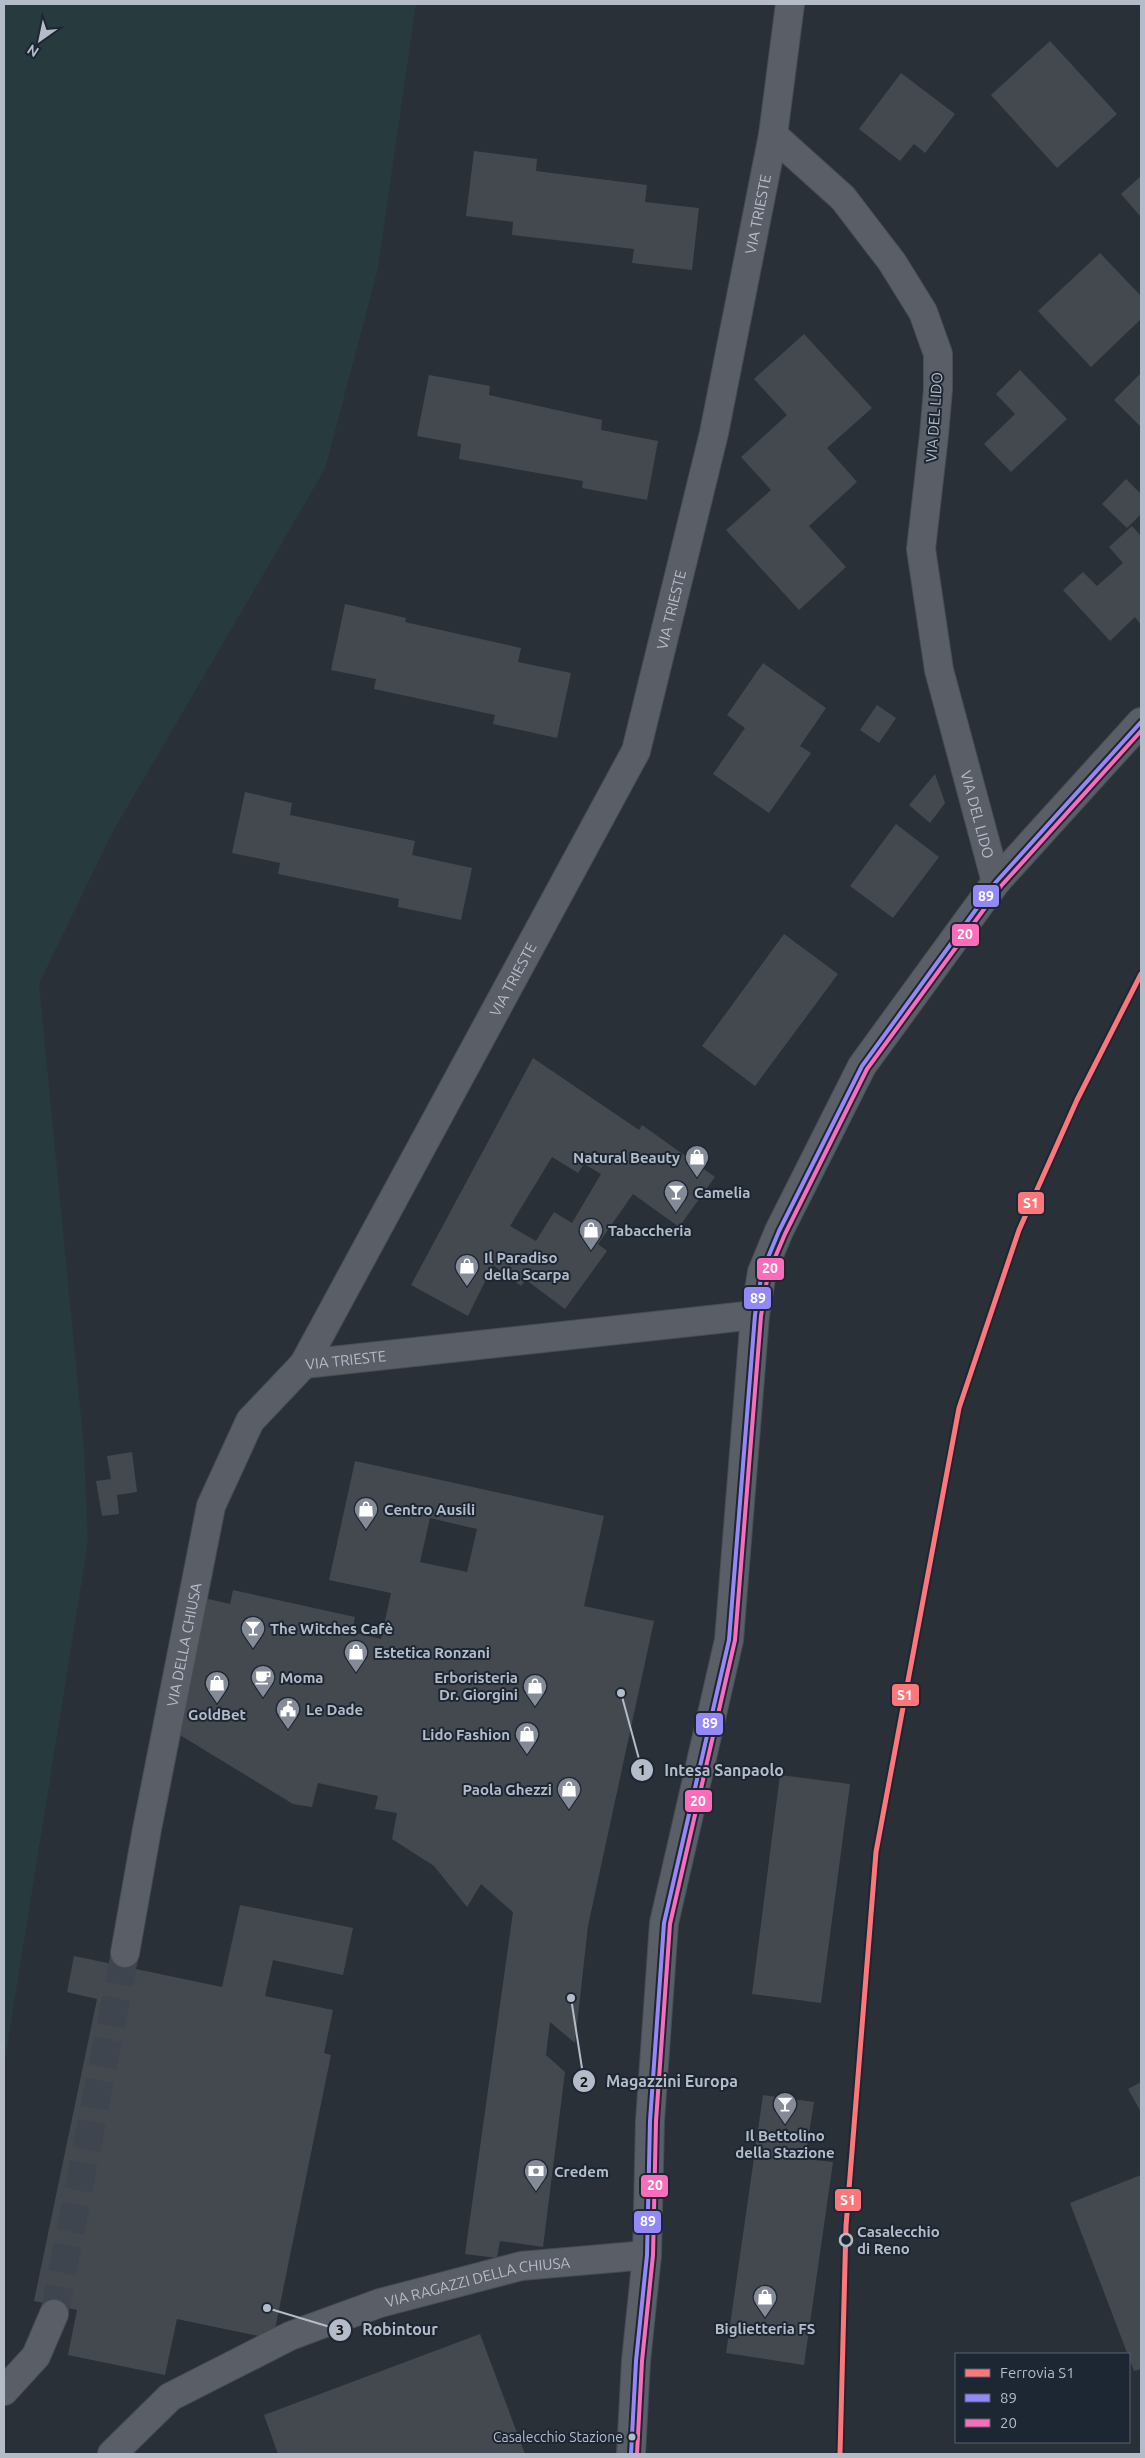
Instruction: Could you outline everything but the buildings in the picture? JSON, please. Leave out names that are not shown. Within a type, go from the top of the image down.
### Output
[{"type":"street","points":[[773,135],[790,4]]},
{"type":"street","name":"VIA DEL LIDO","points":[[773,135],[843,198],[892,262],[923,312],[938,354],[934,436],[921,549],[939,670],[996,882]]},
{"type":"street","name":"VIA TRIESTE","points":[[304,1364],[636,751],[714,433],[773,135]]},
{"type":"street","points":[[631,2454],[636,2361],[647,2255],[650,2121],[664,1923],[728,1640],[755,1314],[762,1272],[779,1232],[862,1066],[996,882],[1141,722]]},
{"type":"street","name":"VIA TRIESTE","points":[[304,1364],[755,1314]]},
{"type":"street","name":"VIA DELLA CHIUSA","points":[[125,1954],[147,1829],[211,1506],[250,1421],[304,1364]]},
{"type":"street","name":"VIA RAGAZZI DELLA CHIUSA","points":[[112,2454],[170,2397],[314,2326],[380,2303],[521,2266],[647,2255]]},
{"type":"street","points":[[4,2391],[36,2356],[54,2314]]},
{"type":"green space","points":[[4,4],[416,4],[378,268],[325,469],[112,833],[39,984],[84,1447],[88,1542],[4,2066]]},
{"type":"tunnel","points":[[54,2314],[125,1953]]},
{"type":"rail line","name":"S1","points":[[840,2454],[846,2226],[876,1852],[959,1408],[1019,1230],[1077,1100],[1141,974]]},
{"type":"transit line","name":"89","points":[[631,2454],[636,2361],[647,2255],[650,2121],[664,1923],[729,1640],[755,1315],[762,1272],[779,1231],[862,1066],[996,882],[1141,722]]},
{"type":"transit line","name":"20","points":[[637,2454],[642,2361],[653,2255],[656,2121],[670,1924],[735,1640],[761,1316],[768,1274],[785,1234],[867,1069],[1001,886],[1141,731]]},
{"type":"place","name":"Natural Beauty","points":[[697,1178]]},
{"type":"place","name":"Camelia","points":[[676,1213]]},
{"type":"place","name":"Tabaccheria","points":[[591,1251]]},
{"type":"place","name":"Il Paradiso della Scarpa","points":[[467,1287]]},
{"type":"place","name":"Centro Ausili","points":[[366,1530]]},
{"type":"place","name":"The Witches Cafè","points":[[253,1649]]},
{"type":"place","name":"Estetica Ronzani","points":[[356,1673]]},
{"type":"place","name":"Intesa Sanpaolo","points":[[621,1693]]},
{"type":"place","name":"Moma","points":[[263,1698]]},
{"type":"place","name":"GoldBet","points":[[217,1704]]},
{"type":"place","name":"Erboristeria Dr. Giorgini","points":[[535,1707]]},
{"type":"place","name":"Le Dade","points":[[288,1730]]},
{"type":"place","name":"Lido Fashion","points":[[527,1755]]},
{"type":"place","name":"Paola Ghezzi","points":[[569,1810]]},
{"type":"place","name":"Magazzini Europa","points":[[571,1998]]},
{"type":"place","name":"Il Bettolino della Stazione","points":[[785,2125]]},
{"type":"place","name":"Credem","points":[[536,2192]]},
{"type":"place","name":"Casalecchio di Reno","points":[[846,2240]]},
{"type":"place","name":"Robintour","points":[[267,2308]]},
{"type":"place","name":"Biglietteria FS","points":[[765,2318]]},
{"type":"place","name":"Casalecchio Stazione","points":[[632,2437]]}]
